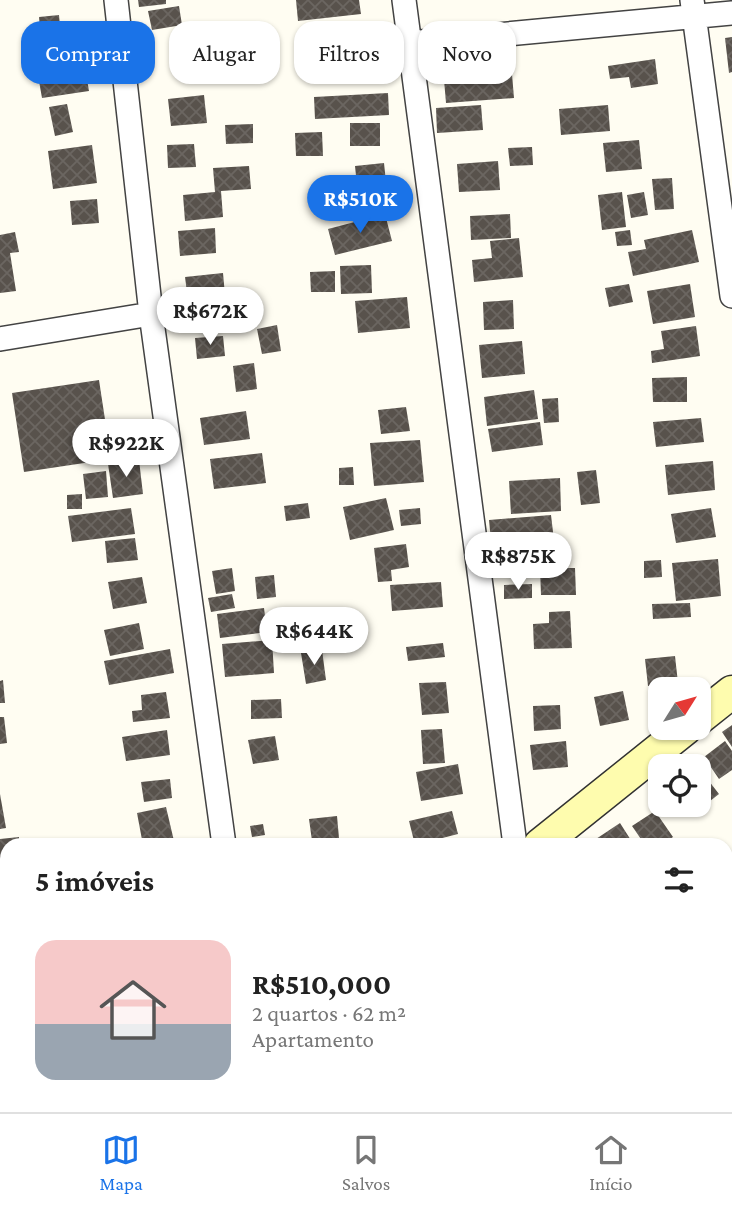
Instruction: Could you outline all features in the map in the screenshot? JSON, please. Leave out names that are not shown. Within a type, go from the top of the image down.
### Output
[{"type":"street","points":[[117,0],[151,314],[223,838]]},
{"type":"street","points":[[404,0],[514,838]]},
{"type":"street","points":[[410,43],[693,8],[732,13]]},
{"type":"street","points":[[693,8],[732,296]]},
{"type":"street","points":[[0,339],[151,314]]},
{"type":"street","points":[[711,709],[732,692]]},
{"type":"street","points":[[549,838],[671,740]]},
{"type":"building","points":[[138,0],[166,0],[166,4],[139,7]]},
{"type":"building","points":[[296,0],[359,0],[361,14],[298,21]]},
{"type":"building","points":[[179,6],[181,21],[169,21],[169,27],[155,30],[155,21],[150,21],[148,11]]},
{"type":"building","points":[[59,15],[60,21],[39,21],[39,17]]},
{"type":"building","points":[[732,37],[732,72],[729,73],[725,38]]},
{"type":"building","points":[[655,59],[658,84],[631,88],[629,77],[610,79],[608,66]]},
{"type":"building","points":[[40,84],[88,84],[89,91],[42,98]]},
{"type":"building","points":[[444,84],[513,84],[514,98],[446,103]]},
{"type":"building","points":[[388,93],[389,115],[315,119],[314,97]]},
{"type":"building","points":[[204,95],[207,123],[171,126],[168,99]]},
{"type":"building","points":[[67,104],[73,132],[55,136],[49,107]]},
{"type":"building","points":[[481,105],[483,130],[437,133],[436,108]]},
{"type":"building","points":[[608,105],[610,131],[561,135],[559,109]]},
{"type":"building","points":[[350,123],[380,123],[380,146],[350,146]]},
{"type":"building","points":[[253,124],[253,143],[226,144],[225,125]]},
{"type":"building","points":[[322,132],[323,156],[296,156],[295,133]]},
{"type":"building","points":[[639,140],[642,169],[606,172],[603,143]]},
{"type":"building","points":[[194,144],[196,167],[168,168],[167,145]]},
{"type":"building","points":[[92,145],[97,183],[53,189],[48,151]]},
{"type":"building","points":[[532,147],[533,165],[510,166],[508,148]]},
{"type":"building","points":[[498,161],[500,190],[459,192],[457,164]]},
{"type":"building","points":[[384,163],[387,192],[358,195],[355,166]]},
{"type":"building","points":[[249,166],[251,189],[221,191],[223,217],[185,221],[183,195],[215,192],[213,168]]},
{"type":"building","points":[[672,178],[674,209],[655,210],[652,179]]},
{"type":"building","points":[[622,192],[626,227],[602,230],[598,195]]},
{"type":"building","points":[[644,192],[648,215],[631,218],[627,195]]},
{"type":"building","points":[[97,199],[99,223],[72,225],[70,201]]},
{"type":"building","points":[[385,214],[392,241],[335,255],[328,229]]},
{"type":"building","points":[[510,214],[511,238],[471,240],[470,216]]},
{"type":"building","points":[[215,228],[216,253],[180,256],[178,231]]},
{"type":"building","points":[[630,230],[632,245],[617,246],[615,232]]},
{"type":"building","points":[[692,230],[699,262],[633,276],[628,252],[646,249],[644,240]]},
{"type":"building","points":[[15,232],[19,252],[10,253],[16,291],[0,293],[0,235]]},
{"type":"building","points":[[519,238],[523,277],[474,282],[472,260],[492,258],[490,241]]},
{"type":"building","points":[[371,265],[372,293],[341,294],[340,266]]},
{"type":"building","points":[[335,271],[335,292],[311,292],[310,272]]},
{"type":"building","points":[[223,273],[225,295],[188,300],[185,277]]},
{"type":"building","points":[[629,284],[633,302],[609,307],[605,288]]},
{"type":"building","points":[[690,284],[695,317],[653,324],[647,291]]},
{"type":"building","points":[[407,297],[410,328],[358,333],[355,301]]},
{"type":"building","points":[[513,300],[514,329],[484,330],[483,302]]},
{"type":"building","points":[[277,325],[281,351],[262,354],[257,329]]},
{"type":"building","points":[[696,326],[700,356],[652,363],[651,351],[664,349],[661,331]]},
{"type":"building","points":[[223,336],[225,356],[197,359],[195,338]]},
{"type":"building","points":[[522,341],[525,374],[482,378],[479,345]]},
{"type":"building","points":[[254,363],[257,389],[236,392],[233,366]]},
{"type":"building","points":[[687,377],[687,402],[653,402],[652,378]]},
{"type":"building","points":[[99,380],[111,459],[24,472],[12,393]]},
{"type":"building","points":[[534,390],[538,419],[487,426],[484,397]]},
{"type":"building","points":[[558,398],[559,422],[544,423],[542,399]]},
{"type":"building","points":[[406,407],[410,431],[381,434],[378,410]]},
{"type":"building","points":[[246,411],[250,439],[204,445],[200,418]]},
{"type":"building","points":[[701,418],[704,442],[656,447],[653,422]]},
{"type":"building","points":[[540,422],[543,445],[492,452],[488,429]]},
{"type":"building","points":[[420,440],[424,482],[374,486],[370,443]]},
{"type":"building","points":[[262,453],[266,483],[214,489],[210,459]]},
{"type":"building","points":[[139,460],[143,494],[113,498],[108,464]]},
{"type":"building","points":[[713,461],[715,490],[668,495],[665,465]]},
{"type":"building","points":[[353,467],[354,485],[339,485],[339,468]]},
{"type":"building","points":[[596,470],[600,503],[581,505],[577,472]]},
{"type":"building","points":[[106,471],[108,497],[86,499],[83,474]]},
{"type":"building","points":[[560,478],[561,511],[511,514],[509,481]]},
{"type":"building","points":[[82,494],[82,509],[67,509],[67,495]]},
{"type":"building","points":[[386,498],[394,530],[350,540],[343,507]]},
{"type":"building","points":[[308,503],[310,518],[286,521],[284,506]]},
{"type":"building","points":[[131,508],[135,534],[72,542],[68,516]]},
{"type":"building","points":[[420,508],[421,524],[401,526],[399,510]]},
{"type":"building","points":[[711,508],[716,537],[676,543],[671,514]]},
{"type":"building","points":[[551,515],[556,557],[493,562],[489,520]]},
{"type":"building","points":[[135,538],[138,560],[107,563],[105,541]]},
{"type":"building","points":[[406,544],[409,567],[391,570],[392,581],[378,582],[374,548]]},
{"type":"building","points":[[718,559],[721,596],[676,601],[672,563]]},
{"type":"building","points":[[661,560],[662,577],[644,578],[644,561]]},
{"type":"building","points":[[232,568],[235,591],[216,594],[212,571]]},
{"type":"building","points":[[540,568],[575,568],[576,595],[541,595]]},
{"type":"building","points":[[274,575],[276,597],[257,599],[255,577]]},
{"type":"building","points":[[142,577],[147,603],[113,609],[108,582]]},
{"type":"building","points":[[441,582],[443,607],[392,611],[390,585]]},
{"type":"building","points":[[532,584],[532,598],[504,599],[504,585]]},
{"type":"building","points":[[232,594],[235,608],[211,612],[208,598]]},
{"type":"building","points":[[690,603],[691,617],[653,619],[652,604]]},
{"type":"building","points":[[264,608],[267,632],[220,638],[217,614]]},
{"type":"building","points":[[570,611],[572,648],[534,649],[533,624],[549,623],[549,612]]},
{"type":"building","points":[[139,623],[144,649],[110,656],[104,630]]},
{"type":"building","points":[[272,640],[274,673],[225,677],[222,644]]},
{"type":"building","points":[[443,643],[445,657],[408,661],[406,647]]},
{"type":"building","points":[[170,649],[174,673],[109,685],[104,661]]},
{"type":"building","points":[[322,650],[326,680],[306,684],[301,653]]},
{"type":"building","points":[[675,656],[677,677],[648,677],[648,686],[645,659]]},
{"type":"building","points":[[3,680],[5,703],[0,703],[0,681]]},
{"type":"building","points":[[446,682],[449,713],[422,715],[419,683]]},
{"type":"building","points":[[623,691],[629,720],[600,726],[594,697]]},
{"type":"building","points":[[166,692],[170,718],[133,722],[132,711],[142,710],[141,695]]},
{"type":"building","points":[[281,699],[282,718],[251,719],[251,700]]},
{"type":"building","points":[[560,705],[561,729],[534,731],[533,706]]},
{"type":"building","points":[[0,717],[4,717],[7,743],[0,744]]},
{"type":"building","points":[[732,725],[732,747],[722,732]]},
{"type":"building","points":[[442,729],[445,763],[423,764],[421,730]]},
{"type":"building","points":[[167,730],[170,755],[126,761],[122,737]]},
{"type":"building","points":[[275,736],[279,760],[253,764],[248,740]]},
{"type":"building","points":[[566,741],[568,767],[533,770],[530,745]]},
{"type":"building","points":[[725,741],[732,751],[732,770],[719,779],[711,767],[711,754],[708,754]]},
{"type":"building","points":[[458,764],[463,794],[421,801],[416,772]]},
{"type":"building","points":[[170,779],[172,798],[144,802],[141,782]]},
{"type":"building","points":[[711,784],[719,794],[711,800]]},
{"type":"building","points":[[0,794],[6,828],[0,829]]},
{"type":"building","points":[[166,807],[173,838],[142,838],[137,813]]},
{"type":"building","points":[[452,811],[458,834],[442,838],[413,838],[409,821]]},
{"type":"building","points":[[337,816],[339,838],[312,838],[309,819]]},
{"type":"building","points":[[648,816],[659,817],[673,837],[672,838],[640,838],[632,826]]},
{"type":"building","points":[[620,823],[630,838],[598,838]]},
{"type":"building","points":[[263,824],[265,835],[252,837],[250,826]]}]
